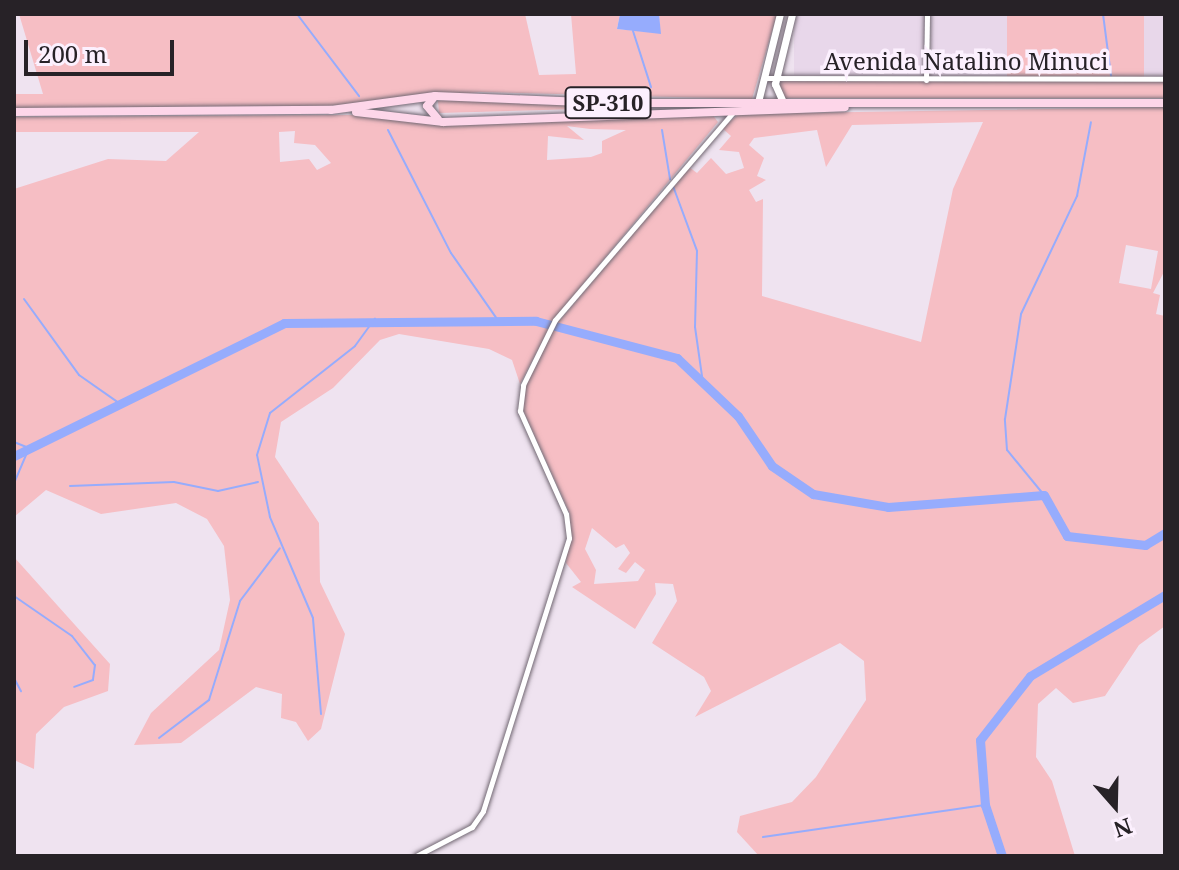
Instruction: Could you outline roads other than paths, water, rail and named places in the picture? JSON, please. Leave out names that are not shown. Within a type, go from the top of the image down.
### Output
[{"type":"main road","name":"SP-310","points":[[331,110],[435,96],[886,104],[1165,103]]},
{"type":"main road","points":[[435,96],[427,106],[443,122]]},
{"type":"main road","name":"SP-310","points":[[14,112],[331,110],[443,122],[886,104]]},
{"type":"street","points":[[758,102],[767,78],[780,14]]},
{"type":"street","points":[[783,102],[778,78],[792,14]]},
{"type":"street","points":[[926,80],[927,14]]},
{"type":"street","name":"Avenida Natalino Minuci","points":[[767,78],[1165,79]]},
{"type":"street","points":[[713,111],[722,122]]},
{"type":"street","points":[[416,856],[472,827],[483,811],[563,562],[566,514],[520,411],[523,385],[555,320],[722,122],[735,111]]},
{"type":"water","points":[[620,14],[659,14],[661,34],[617,29]]},
{"type":"waterway","points":[[297,14],[359,96]]},
{"type":"waterway","points":[[1103,14],[1111,76]]},
{"type":"waterway","points":[[633,31],[651,87]]},
{"type":"waterway","points":[[1044,495],[1007,450],[1005,419],[1021,314],[1077,196],[1091,122]]},
{"type":"waterway","points":[[388,130],[451,253],[497,319]]},
{"type":"waterway","points":[[662,130],[670,179]]},
{"type":"waterway","points":[[673,186],[697,251],[695,327],[703,383]]},
{"type":"waterway","points":[[24,299],[79,375],[119,403]]},
{"type":"waterway","points":[[321,714],[313,618],[270,517],[257,455],[270,413],[355,346],[375,318]]},
{"type":"waterway","points":[[14,456],[284,323],[536,321],[677,358],[738,416],[772,466],[813,494],[888,507],[1044,495],[1067,536],[1145,545],[1165,533]]},
{"type":"waterway","points":[[14,442],[29,448],[14,484]]},
{"type":"waterway","points":[[70,486],[174,482],[218,491],[258,482]]},
{"type":"waterway","points":[[159,738],[209,700],[240,601],[280,548]]},
{"type":"waterway","points":[[1002,856],[985,805],[980,740],[1030,676],[1165,595]]},
{"type":"waterway","points":[[14,596],[72,636],[95,665],[93,680],[74,687]]},
{"type":"waterway","points":[[14,678],[21,691]]},
{"type":"waterway","points":[[763,837],[985,805]]}]
